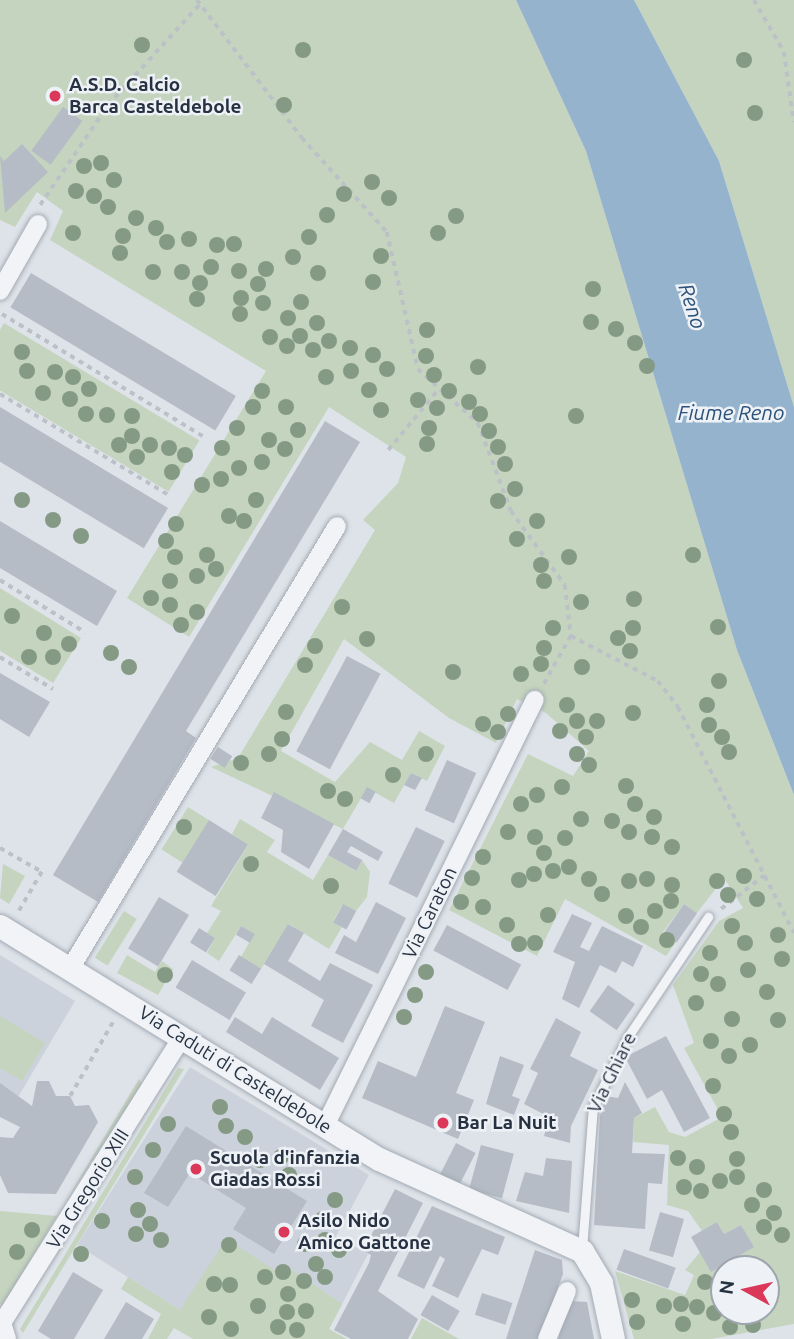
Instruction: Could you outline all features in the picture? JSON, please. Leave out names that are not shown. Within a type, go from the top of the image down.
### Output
[{"type":"street","points":[[0,291],[38,224]]},
{"type":"street","points":[[70,969],[337,526]]},
{"type":"street","name":"Via Caraton","points":[[325,1126],[535,700]]},
{"type":"street","name":"Via Caduti di Casteldebole","points":[[8,921],[70,969],[325,1126],[434,1188],[582,1251]]},
{"type":"street","name":"Via Gregorio XIII","points":[[7,1339],[2,1323],[182,1037]]},
{"type":"street","points":[[582,1251],[601,1283],[612,1339]]},
{"type":"street","points":[[547,1339],[567,1291]]},
{"type":"lane","name":"Via Ghiare","points":[[582,1251],[593,1107],[627,1038],[708,917]]},
{"type":"path","points":[[754,0],[784,52],[794,121]]},
{"type":"path","points":[[38,224],[43,193],[108,105],[199,2],[302,138],[387,232],[418,369],[437,391],[478,423],[511,511],[565,585],[571,636],[535,700]]},
{"type":"path","points":[[2,314],[204,437]]},
{"type":"path","points":[[388,450],[437,391]]},
{"type":"path","points":[[0,394],[167,494]]},
{"type":"path","points":[[0,580],[85,632]]},
{"type":"path","points":[[571,636],[659,681],[732,804],[794,933]]},
{"type":"path","points":[[0,657],[53,689]]},
{"type":"path","points":[[0,848],[42,872],[8,921]]},
{"type":"path","points":[[708,917],[766,874]]},
{"type":"path","points":[[70,1096],[116,1018]]},
{"type":"shaded area","points":[[0,955],[75,1001],[5,1119],[0,1117]]},
{"type":"shaded area","points":[[190,1067],[369,1175],[336,1236],[368,1254],[324,1339],[180,1310],[77,1245]]},
{"type":"green space","points":[[0,0],[516,0],[586,151],[737,650],[794,795],[794,1324],[711,1339],[634,1339],[615,1271],[685,1295],[694,1275],[685,1270],[700,1252],[753,1247],[741,1225],[724,1234],[717,1222],[702,1231],[688,1211],[667,1205],[669,1145],[633,1142],[634,1118],[655,1107],[669,1132],[685,1137],[722,1117],[684,1048],[694,1043],[673,985],[719,921],[743,908],[724,878],[697,913],[684,904],[663,932],[676,942],[666,956],[565,899],[537,956],[449,910],[528,754],[573,776],[589,751],[546,713],[517,699],[496,743],[449,718],[344,639],[281,751],[335,782],[370,742],[402,760],[419,731],[445,746],[427,781],[411,773],[394,803],[367,788],[343,829],[211,767],[238,758],[375,530],[363,520],[398,483],[406,457],[329,407],[189,637],[127,598],[266,371],[50,240],[63,211],[37,192],[15,227],[0,220]]},
{"type":"green space","points":[[634,0],[794,0],[794,407],[719,161]]},
{"type":"green space","points":[[4,323],[199,440],[169,492],[0,391],[0,330]]},
{"type":"green space","points":[[0,588],[81,638],[53,683],[0,651]]},
{"type":"green space","points":[[188,807],[209,820],[183,863],[162,849]]},
{"type":"green space","points":[[240,819],[275,840],[267,852],[313,880],[328,855],[355,871],[362,860],[370,872],[367,897],[356,911],[342,905],[333,922],[342,927],[329,949],[289,924],[261,969],[241,957],[254,934],[241,926],[219,961],[207,953],[215,938],[207,933],[221,911],[211,906],[248,845],[232,834]]},
{"type":"green space","points":[[3,864],[25,876],[9,904],[0,898]]},
{"type":"green space","points":[[124,911],[137,919],[108,966],[95,958]]},
{"type":"green space","points":[[127,955],[155,972],[162,961],[173,969],[158,995],[117,973]]},
{"type":"green space","points":[[0,1016],[45,1043],[22,1081],[0,1068]]},
{"type":"green space","points":[[178,1068],[184,1069],[23,1333],[20,1329]]},
{"type":"green space","points":[[139,1079],[142,1084],[66,1201]]},
{"type":"green space","points":[[0,1211],[57,1216],[3,1306],[0,1304]]},
{"type":"green space","points":[[226,1239],[278,1272],[294,1271],[342,1304],[329,1329],[347,1339],[193,1339],[174,1328],[167,1339],[148,1339],[161,1314],[121,1289],[128,1277],[180,1310]]},
{"type":"green space","points":[[422,1318],[459,1339],[411,1339]]},
{"type":"water","name":"Fiume Reno","points":[[516,0],[634,0],[719,161],[794,407],[794,795],[737,650],[586,151]]},
{"type":"building","points":[[63,107],[82,121],[51,165],[31,151]]},
{"type":"building","points":[[22,144],[48,172],[5,213],[0,156],[4,161]]},
{"type":"building","points":[[31,273],[236,396],[215,430],[10,307]]},
{"type":"building","points":[[0,407],[168,508],[144,548],[0,462]]},
{"type":"building","points":[[325,421],[360,442],[186,731],[196,738],[98,902],[53,875]]},
{"type":"building","points":[[0,521],[117,591],[97,626],[0,568]]},
{"type":"building","points":[[347,656],[381,674],[330,769],[296,751]]},
{"type":"building","points":[[0,673],[50,702],[29,737],[0,719]]},
{"type":"building","points":[[218,747],[232,756],[225,768],[210,759]]},
{"type":"building","points":[[447,760],[476,773],[454,823],[425,810]]},
{"type":"building","points":[[411,773],[422,778],[415,790],[404,785]]},
{"type":"building","points":[[367,787],[376,792],[369,803],[361,798]]},
{"type":"building","points":[[274,792],[334,824],[309,869],[281,852],[283,830],[261,818]]},
{"type":"building","points":[[209,820],[248,844],[216,896],[177,872]]},
{"type":"building","points":[[416,827],[445,841],[417,898],[388,884]]},
{"type":"building","points":[[343,829],[383,852],[378,861],[351,846],[347,852],[362,860],[356,871],[328,855]]},
{"type":"building","points":[[159,897],[189,915],[158,966],[128,948]]},
{"type":"building","points":[[376,902],[406,918],[378,974],[335,953],[344,935],[356,942]]},
{"type":"building","points":[[343,904],[356,911],[346,930],[333,923]]},
{"type":"building","points":[[684,904],[697,913],[676,943],[663,933]]},
{"type":"building","points":[[572,914],[592,923],[580,947],[589,951],[602,926],[643,946],[633,967],[622,961],[616,973],[600,965],[579,1008],[562,999],[575,962],[553,952]]},
{"type":"building","points":[[288,924],[304,933],[288,961],[320,981],[330,963],[373,985],[343,1043],[311,1026],[324,1000],[264,964]]},
{"type":"building","points":[[447,925],[521,964],[508,990],[433,951]]},
{"type":"building","points":[[241,926],[255,934],[250,943],[236,935]]},
{"type":"building","points":[[199,928],[215,938],[206,952],[190,942]]},
{"type":"building","points":[[239,955],[261,969],[252,984],[229,970]]},
{"type":"building","points":[[192,960],[246,992],[230,1020],[176,987]]},
{"type":"building","points":[[608,985],[635,1004],[617,1030],[590,1011]]},
{"type":"building","points":[[445,1006],[485,1022],[456,1093],[474,1100],[458,1139],[362,1098],[378,1061],[416,1077]]},
{"type":"building","points":[[235,1017],[262,1034],[272,1017],[339,1058],[320,1090],[226,1032]]},
{"type":"building","points":[[556,1018],[581,1032],[570,1056],[598,1070],[571,1126],[570,1143],[544,1136],[549,1117],[524,1104],[538,1073],[530,1069]]},
{"type":"building","points":[[666,1036],[710,1118],[684,1132],[662,1090],[647,1099],[625,1057]]},
{"type":"building","points":[[500,1056],[524,1065],[512,1096],[520,1099],[514,1115],[486,1104]]},
{"type":"building","points":[[37,1081],[49,1081],[56,1096],[70,1096],[75,1106],[89,1105],[98,1122],[56,1194],[8,1193],[0,1175],[0,1137],[13,1138],[20,1127],[0,1117],[0,1083],[32,1106]]},
{"type":"building","points":[[625,1082],[642,1113],[634,1118],[632,1153],[665,1154],[662,1184],[648,1183],[645,1229],[594,1225],[600,1116],[606,1096],[618,1098]]},
{"type":"building","points":[[186,1126],[307,1201],[274,1254],[233,1229],[246,1208],[190,1173],[168,1207],[144,1193]]},
{"type":"building","points":[[456,1143],[476,1153],[460,1184],[440,1174]]},
{"type":"building","points":[[481,1145],[514,1154],[502,1198],[469,1189]]},
{"type":"building","points":[[546,1158],[572,1161],[569,1213],[516,1201],[525,1172],[543,1176]]},
{"type":"building","points":[[395,1189],[423,1203],[378,1291],[418,1319],[408,1339],[351,1339],[334,1330],[369,1263],[371,1255],[363,1251]]},
{"type":"building","points":[[432,1206],[505,1237],[498,1255],[482,1249],[458,1298],[432,1286],[445,1259],[440,1256],[424,1289],[397,1276]]},
{"type":"building","points":[[660,1212],[684,1219],[673,1257],[649,1250]]},
{"type":"building","points":[[717,1222],[724,1234],[741,1225],[754,1247],[740,1255],[710,1255],[710,1270],[691,1237]]},
{"type":"building","points":[[624,1249],[676,1268],[668,1288],[616,1270]]},
{"type":"building","points":[[535,1250],[562,1260],[563,1274],[538,1339],[506,1339]]},
{"type":"building","points":[[73,1272],[103,1290],[74,1339],[51,1339],[38,1331]]},
{"type":"building","points":[[482,1293],[512,1303],[505,1325],[475,1315]]},
{"type":"building","points":[[432,1295],[460,1311],[448,1331],[420,1315]]},
{"type":"building","points":[[570,1301],[587,1302],[594,1339],[558,1339]]},
{"type":"building","points":[[126,1302],[154,1319],[142,1339],[104,1339]]},
{"type":"place","name":"A.S.D. Calcio Barca Casteldebole","points":[[55,96]]},
{"type":"place","name":"Bar La Nuit","points":[[443,1123]]},
{"type":"place","name":"Scuola d'infanzia Giadas Rossi","points":[[196,1169]]},
{"type":"place","name":"Asilo Nido Amico Gattone","points":[[284,1232]]},
{"type":"water label","name":"Reno","points":[[693,306]]}]
